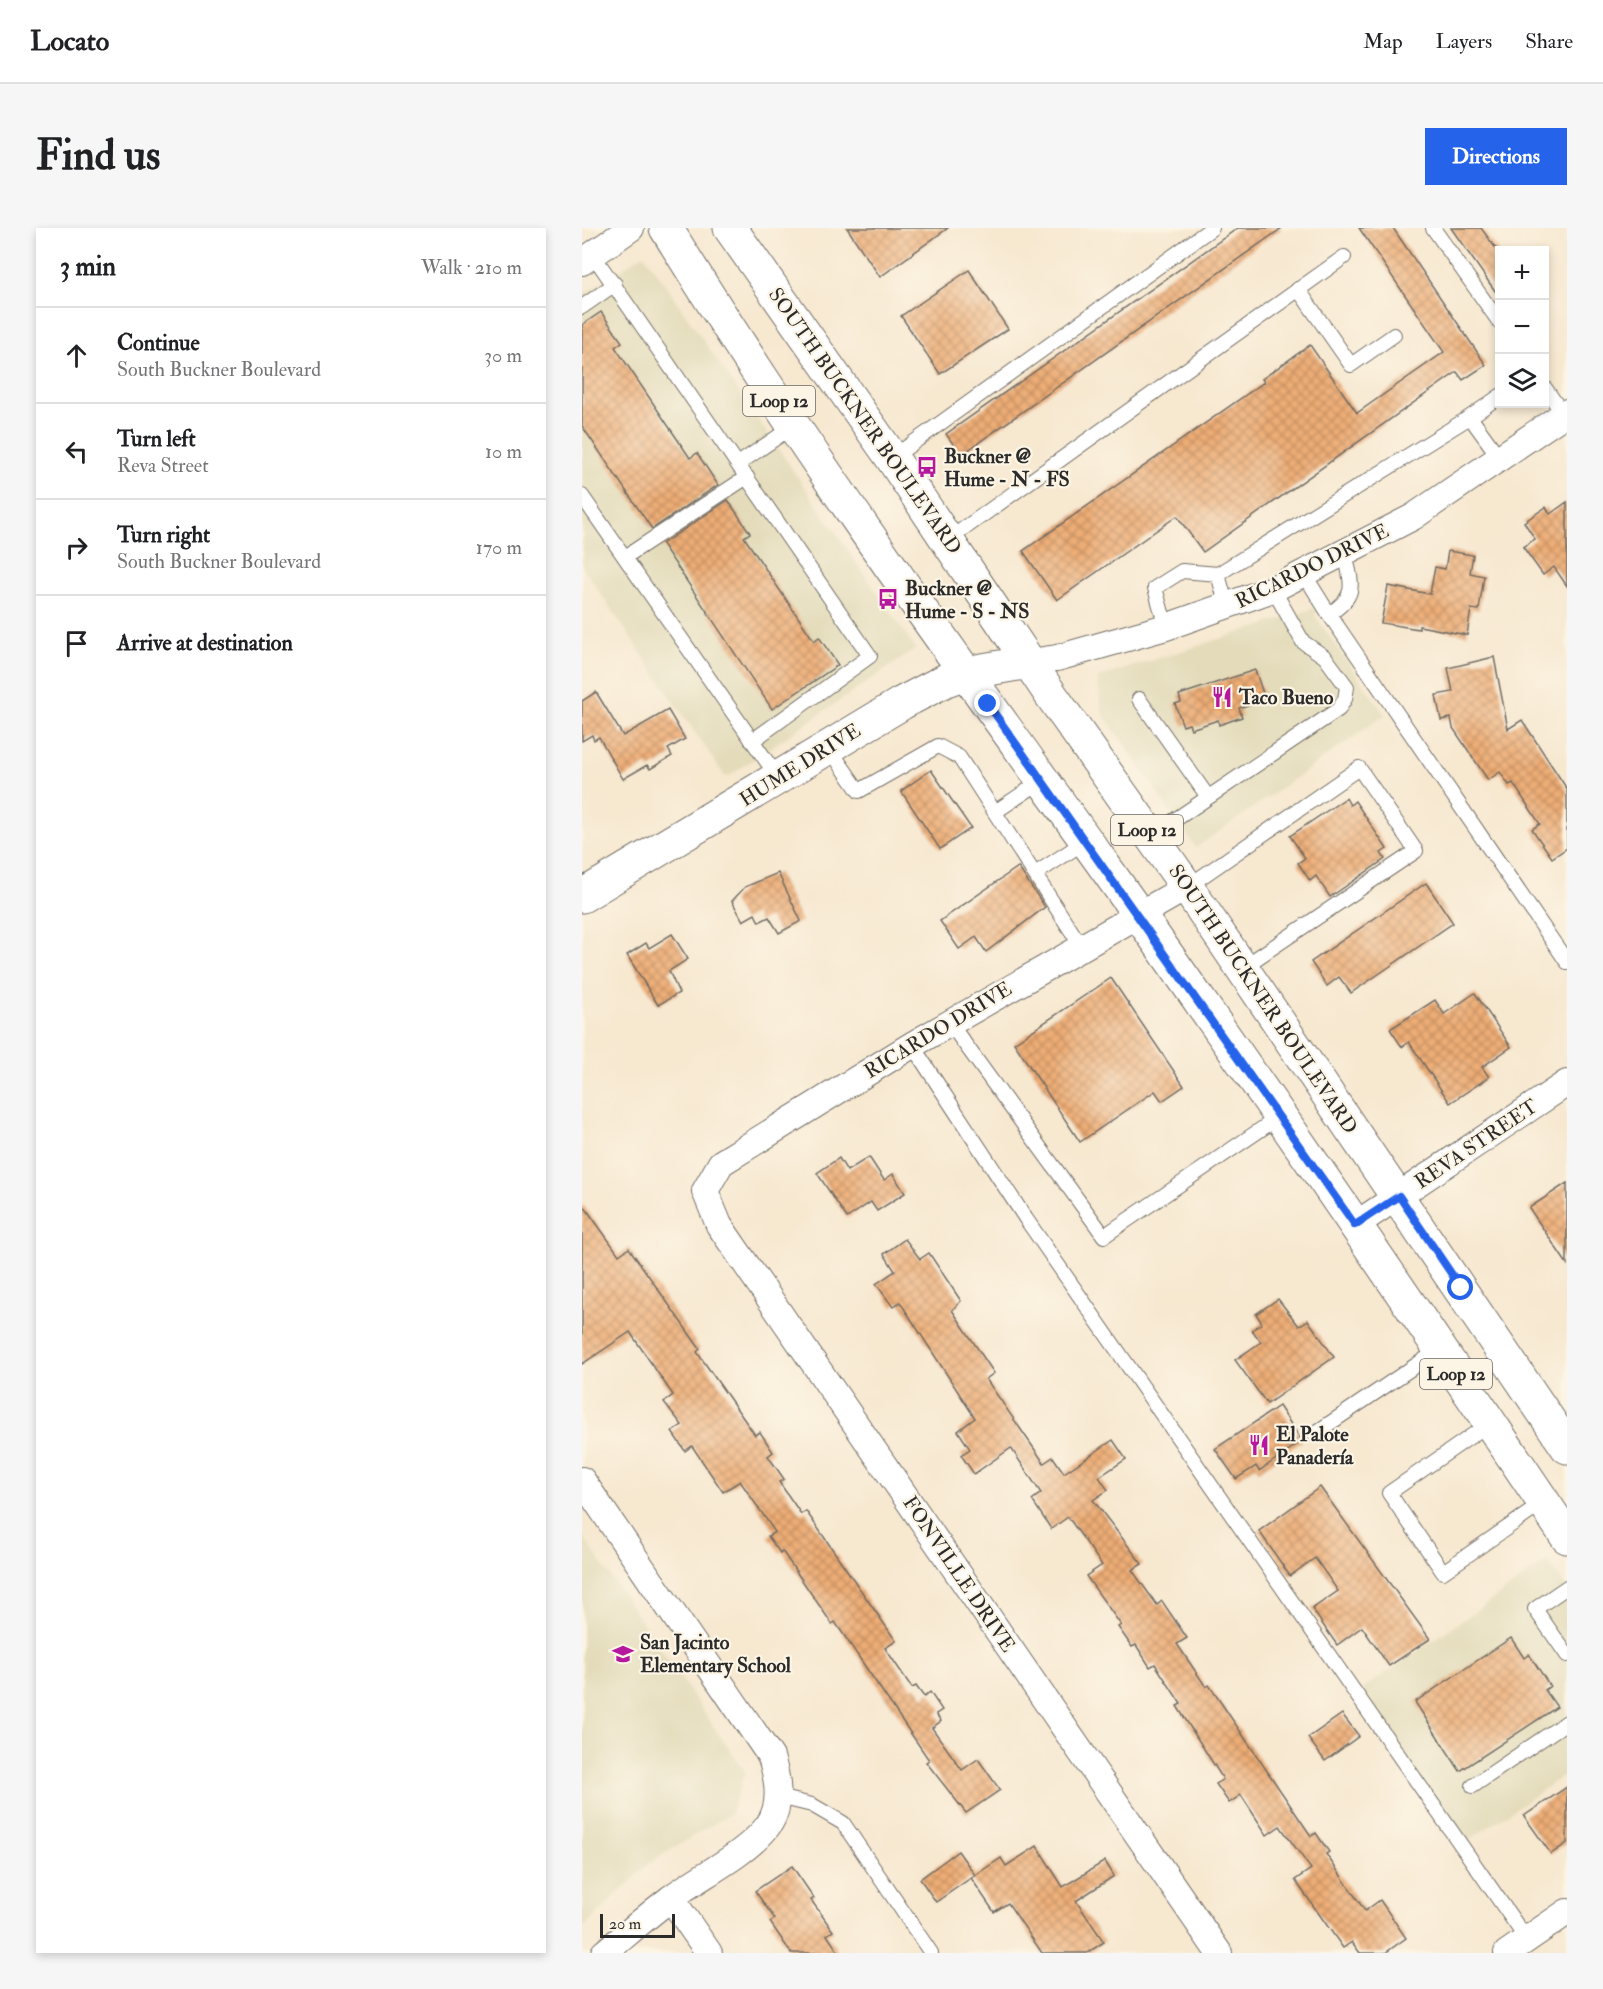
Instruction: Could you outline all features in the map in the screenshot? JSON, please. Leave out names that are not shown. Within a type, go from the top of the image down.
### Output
[{"type":"main road","name":"Loop 12","points":[[666,228],[795,425],[965,673],[1280,1117],[1567,1537]]},
{"type":"main road","name":"SOUTH BUCKNER BOULEVARD","points":[[730,228],[892,458],[1241,968],[1562,1428]]},
{"type":"main road","name":"HUME DRIVE","points":[[582,897],[902,703],[946,680],[965,673],[1030,662]]},
{"type":"street","points":[[586,255],[631,228]]},
{"type":"street","name":"RICARDO DRIVE","points":[[1030,662],[1057,658],[1166,627],[1273,589],[1345,554],[1413,517],[1565,413]]},
{"type":"street","name":"RICARDO DRIVE","points":[[705,1191],[721,1163],[949,1022],[1187,887]]},
{"type":"street","name":"REVA STREET","points":[[1355,1225],[1567,1083]]},
{"type":"street","name":"FONVILLE DRIVE","points":[[705,1191],[719,1225],[1219,1953]]},
{"type":"street","points":[[582,1480],[771,1757],[779,1797],[767,1826],[741,1849],[671,1898],[604,1953]]},
{"type":"street","points":[[671,1898],[709,1953]]},
{"type":"street","points":[[1517,1946],[1565,1919]]},
{"type":"lane","points":[[892,458],[1212,228]]},
{"type":"lane","points":[[1433,228],[1495,316]]},
{"type":"lane","points":[[586,255],[615,284],[870,656],[752,741]]},
{"type":"lane","points":[[948,540],[1344,257]]},
{"type":"lane","points":[[582,308],[615,284]]},
{"type":"lane","points":[[1298,289],[1351,365],[1394,335]]},
{"type":"lane","points":[[1549,393],[1565,413]]},
{"type":"lane","points":[[1166,627],[1155,588],[1182,571],[1218,574],[1495,400]]},
{"type":"lane","points":[[1470,417],[1499,458]]},
{"type":"lane","points":[[738,464],[795,425]]},
{"type":"lane","points":[[625,558],[747,477]]},
{"type":"lane","points":[[582,496],[779,778]]},
{"type":"lane","points":[[1329,614],[1342,606],[1350,596],[1352,585],[1345,554]]},
{"type":"lane","points":[[1218,574],[1227,607]]},
{"type":"lane","points":[[1304,574],[1567,962]]},
{"type":"lane","points":[[1151,836],[1339,709],[1346,699],[1347,687],[1332,663],[1303,642],[1273,589]]},
{"type":"lane","points":[[1139,699],[1208,797]]},
{"type":"lane","points":[[829,748],[859,791],[938,746],[960,757],[1081,946]]},
{"type":"lane","points":[[1187,887],[1359,768],[1416,851],[1241,968]]},
{"type":"lane","points":[[995,812],[1043,780]]},
{"type":"lane","points":[[1035,874],[1086,841]]},
{"type":"lane","points":[[949,1022],[1104,1236],[1280,1117]]},
{"type":"lane","points":[[912,1045],[1026,1219],[1517,1946]]},
{"type":"lane","points":[[1314,1434],[1440,1349]]},
{"type":"lane","points":[[1490,1423],[1389,1493],[1443,1572],[1544,1502]]},
{"type":"lane","points":[[1567,1587],[1535,1609],[1567,1655]]},
{"type":"lane","points":[[1473,1786],[1567,1722]]},
{"type":"lane","points":[[779,1797],[812,1805],[843,1824],[931,1953]]},
{"type":"shaded area","points":[[644,254],[916,649],[726,778],[582,566],[582,295]]},
{"type":"shaded area","points":[[1326,605],[1314,614],[1385,715],[1196,848],[1102,712],[1097,678]]},
{"type":"shaded area","name":"San Jacinto Elementary School","points":[[582,1535],[745,1772],[731,1813],[648,1864],[582,1929]]},
{"type":"shaded area","points":[[1548,1561],[1567,1589],[1567,1773],[1462,1845],[1357,1693]]},
{"type":"building","points":[[847,228],[948,228],[880,277]]},
{"type":"building","points":[[1238,228],[1282,228],[961,455],[946,434]]},
{"type":"building","points":[[1359,228],[1393,228],[1486,365],[1463,380],[1457,372],[1203,552],[1177,516],[1057,600],[1023,551],[1264,382],[1262,379],[1310,345],[1357,413],[1444,352]]},
{"type":"building","points":[[1451,228],[1481,228],[1495,247],[1495,291]]},
{"type":"building","points":[[969,270],[1008,329],[940,374],[901,316]]},
{"type":"building","points":[[601,312],[622,342],[615,347],[690,458],[697,453],[718,485],[652,529],[582,426],[582,325]]},
{"type":"building","points":[[728,500],[750,533],[744,537],[814,641],[819,637],[838,665],[772,709],[662,544]]},
{"type":"building","points":[[1567,502],[1567,586],[1554,567],[1543,575],[1523,547],[1535,539],[1524,522],[1546,507],[1550,514]]},
{"type":"building","points":[[1448,551],[1473,555],[1470,573],[1484,576],[1479,610],[1471,609],[1467,635],[1419,626],[1419,629],[1381,623],[1388,586],[1430,594],[1435,567],[1445,569]]},
{"type":"building","points":[[1494,657],[1508,729],[1522,720],[1567,789],[1567,848],[1552,858],[1532,829],[1540,824],[1513,783],[1509,785],[1500,772],[1488,780],[1453,728],[1451,718],[1441,720],[1436,695],[1453,692],[1448,668]]},
{"type":"building","name":"Taco Bueno","points":[[1255,670],[1265,699],[1239,708],[1242,717],[1219,725],[1218,720],[1191,729],[1189,724],[1183,726],[1175,704],[1181,702],[1179,695]]},
{"type":"building","points":[[596,692],[623,736],[668,710],[685,739],[668,749],[672,756],[650,769],[647,765],[623,779],[599,737],[594,740],[592,735],[582,741],[582,701]]},
{"type":"building","points":[[931,770],[971,828],[940,849],[901,791]]},
{"type":"building","points":[[1346,798],[1350,805],[1355,801],[1387,849],[1381,853],[1385,859],[1330,897],[1316,876],[1310,881],[1298,863],[1305,858],[1290,836]]},
{"type":"building","points":[[1018,867],[1045,907],[986,952],[976,937],[959,949],[940,921]]},
{"type":"building","points":[[778,873],[801,921],[779,933],[769,917],[759,922],[755,914],[743,921],[732,901],[745,887]]},
{"type":"building","points":[[1426,883],[1453,923],[1351,993],[1339,977],[1327,986],[1311,962]]},
{"type":"building","points":[[672,934],[688,959],[669,971],[679,993],[658,1005],[627,955],[646,943],[649,948]]},
{"type":"building","points":[[1111,978],[1184,1086],[1162,1101],[1155,1091],[1080,1142],[1014,1043]]},
{"type":"building","points":[[1475,993],[1511,1047],[1482,1067],[1489,1077],[1450,1103],[1409,1042],[1402,1047],[1390,1029],[1435,1000],[1444,1014]]},
{"type":"building","points":[[869,1157],[884,1180],[893,1174],[905,1193],[877,1211],[871,1202],[847,1218],[817,1173],[839,1158],[847,1171]]},
{"type":"building","points":[[1567,1183],[1567,1264],[1529,1208]]},
{"type":"building","points":[[582,1203],[619,1255],[629,1248],[700,1349],[697,1352],[755,1435],[760,1432],[773,1452],[768,1456],[784,1479],[779,1482],[801,1514],[806,1511],[896,1641],[885,1648],[912,1688],[916,1686],[924,1697],[930,1692],[942,1710],[936,1714],[941,1721],[932,1728],[962,1770],[978,1759],[1000,1790],[966,1813],[926,1762],[929,1760],[835,1622],[832,1624],[782,1551],[780,1553],[768,1536],[775,1532],[740,1481],[723,1492],[692,1446],[685,1451],[672,1432],[682,1425],[664,1402],[673,1395],[630,1332],[582,1364]]},
{"type":"building","points":[[905,1239],[920,1259],[929,1253],[961,1301],[952,1310],[994,1373],[986,1379],[1044,1463],[1053,1457],[1064,1473],[1113,1440],[1126,1459],[1099,1477],[1108,1490],[1093,1500],[1142,1564],[1132,1570],[1157,1605],[1162,1601],[1187,1638],[1177,1644],[1206,1687],[1209,1685],[1311,1836],[1316,1833],[1329,1852],[1326,1854],[1365,1911],[1380,1900],[1406,1938],[1385,1953],[1360,1953],[1352,1942],[1343,1948],[1295,1880],[1311,1869],[1280,1826],[1267,1835],[1241,1795],[1229,1803],[1216,1784],[1223,1779],[1177,1706],[1181,1704],[1155,1664],[1150,1667],[1136,1645],[1132,1647],[1118,1627],[1121,1625],[1086,1576],[1102,1565],[1068,1517],[1051,1529],[1032,1500],[1041,1493],[1011,1448],[974,1474],[961,1455],[970,1449],[958,1431],[975,1418],[900,1302],[893,1307],[876,1284],[895,1271],[884,1254]]},
{"type":"building","points":[[1278,1299],[1299,1326],[1308,1320],[1334,1357],[1267,1404],[1235,1360],[1261,1342],[1252,1330],[1262,1323],[1256,1314]]},
{"type":"building","name":"El Palote Panadería","points":[[1279,1406],[1302,1441],[1259,1471],[1256,1466],[1236,1479],[1215,1449]]},
{"type":"building","points":[[1320,1487],[1430,1639],[1389,1666],[1362,1627],[1337,1645],[1312,1609],[1338,1591],[1315,1558],[1290,1576],[1259,1531]]},
{"type":"building","points":[[1511,1638],[1524,1658],[1529,1654],[1550,1686],[1545,1690],[1557,1707],[1460,1771],[1415,1702]]},
{"type":"building","points":[[1342,1714],[1359,1736],[1325,1761],[1308,1738]]},
{"type":"building","points":[[1567,1787],[1567,1843],[1551,1854],[1524,1816]]},
{"type":"building","points":[[1037,1846],[1063,1887],[1105,1861],[1114,1876],[1076,1901],[1104,1942],[1087,1953],[1042,1953],[1008,1903],[994,1912],[971,1878],[1001,1858],[1006,1866]]},
{"type":"building","points":[[958,1851],[975,1875],[936,1902],[920,1879]]},
{"type":"building","points":[[792,1866],[814,1898],[811,1900],[833,1931],[827,1935],[839,1953],[791,1953],[770,1922],[775,1919],[755,1891]]},
{"type":"place","name":"Buckner @ Hume - N - FS","points":[[927,467]]},
{"type":"place","name":"Buckner @ Hume - S - NS","points":[[888,599]]},
{"type":"place","name":"Taco Bueno","points":[[1222,697]]},
{"type":"place","name":"El Palote Panadería","points":[[1259,1445]]},
{"type":"place","name":"San Jacinto Elementary School","points":[[623,1654]]},
{"type":"route","points":[[988,704],[1355,1225],[1399,1196],[1461,1288]]}]
